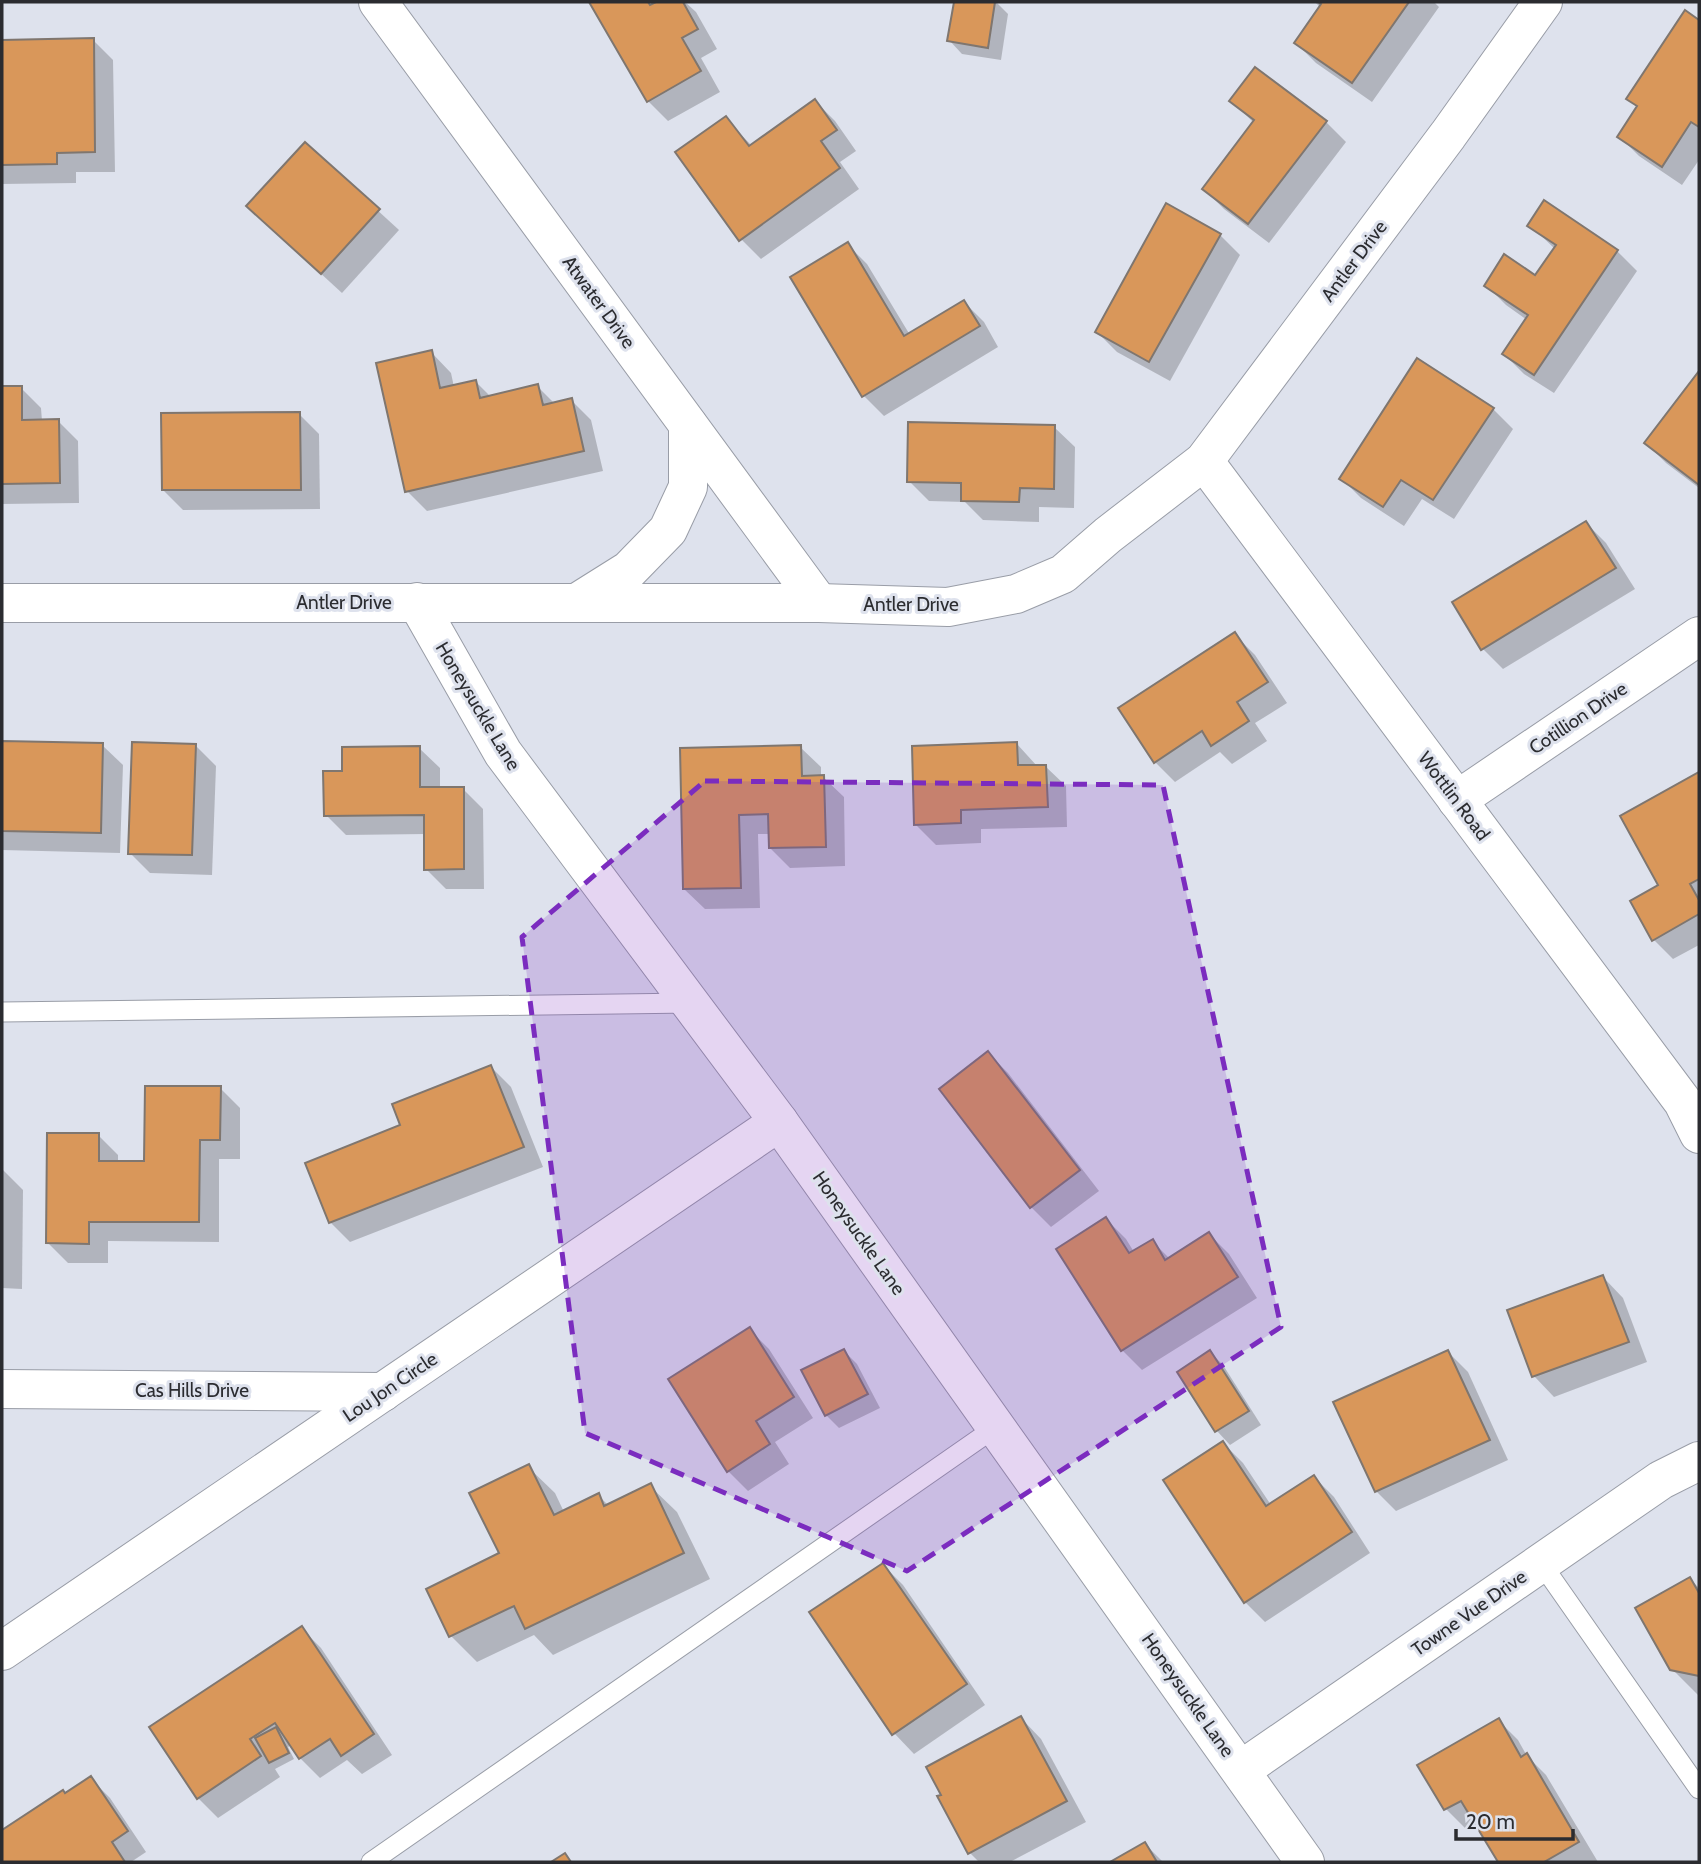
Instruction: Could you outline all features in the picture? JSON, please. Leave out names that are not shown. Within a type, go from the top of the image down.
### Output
[{"type":"street","name":"Atwater Drive","points":[[378,2],[819,603]]},
{"type":"street","name":"Antler Drive","points":[[2,603],[819,603],[948,607],[1016,594],[1063,573],[1204,461],[1448,135],[1543,2]]},
{"type":"street","points":[[578,602],[629,570],[668,530],[688,486],[688,425]]},
{"type":"street","name":"Wottlin Road","points":[[1204,461],[1683,1102],[1699,1134]]},
{"type":"street","name":"Honeysuckle Lane","points":[[417,602],[503,753],[779,1122],[1305,1862]]},
{"type":"street","name":"Cotillion Drive","points":[[1457,800],[1699,636]]},
{"type":"street","name":"Lou Jon Circle","points":[[2,1651],[779,1122]]},
{"type":"street","name":"Cas Hills Drive","points":[[2,1389],[383,1392]]},
{"type":"street","name":"Towne Vue Drive","points":[[1241,1770],[1661,1479],[1699,1461]]},
{"type":"lane","points":[[2,1012],[691,1003]]},
{"type":"lane","points":[[371,1862],[996,1427]]},
{"type":"lane","points":[[1541,1563],[1699,1788]]},
{"type":"highlighted area","points":[[705,781],[1163,785],[1281,1327],[907,1571],[585,1433],[522,937]]},
{"type":"building","points":[[589,2],[648,2],[650,5],[656,2],[683,2],[698,29],[682,38],[701,71],[647,102]]},
{"type":"building","points":[[954,2],[995,2],[988,48],[947,41]]},
{"type":"building","points":[[1318,2],[1409,2],[1352,83],[1294,43],[1321,4]]},
{"type":"building","points":[[1685,10],[1699,20],[1699,127],[1691,122],[1662,167],[1617,137],[1637,106],[1626,99]]},
{"type":"building","points":[[94,38],[95,152],[57,153],[57,164],[2,165],[2,40]]},
{"type":"building","points":[[1255,67],[1327,121],[1248,224],[1202,189],[1254,120],[1229,101]]},
{"type":"building","points":[[815,99],[837,130],[821,141],[840,168],[739,241],[675,152],[726,116],[749,146]]},
{"type":"building","points":[[305,142],[380,209],[321,274],[246,206]]},
{"type":"building","points":[[1544,200],[1618,250],[1534,375],[1502,354],[1528,315],[1484,286],[1504,254],[1535,275],[1556,245],[1527,226]]},
{"type":"building","points":[[1166,203],[1221,234],[1149,362],[1095,332]]},
{"type":"building","points":[[848,242],[904,336],[964,300],[980,326],[862,397],[790,277]]},
{"type":"building","points":[[432,350],[440,388],[476,380],[480,398],[538,384],[543,405],[572,398],[584,451],[405,492],[376,363]]},
{"type":"building","points":[[1417,358],[1494,408],[1433,500],[1401,480],[1383,507],[1339,479]]},
{"type":"building","points":[[1699,371],[1699,485],[1644,443]]},
{"type":"building","points":[[2,386],[22,386],[22,420],[59,419],[60,483],[2,484]]},
{"type":"building","points":[[300,412],[301,490],[162,490],[161,413]]},
{"type":"building","points":[[908,422],[1055,425],[1054,489],[1020,488],[1019,502],[961,501],[961,483],[907,482]]},
{"type":"building","points":[[1586,521],[1616,568],[1481,650],[1452,602]]},
{"type":"building","points":[[1235,632],[1268,682],[1237,702],[1249,721],[1211,746],[1202,731],[1154,763],[1118,708]]},
{"type":"building","points":[[2,741],[103,743],[101,833],[2,831]]},
{"type":"building","points":[[132,742],[196,744],[192,855],[128,854]]},
{"type":"building","points":[[1017,742],[1018,765],[1046,765],[1048,807],[961,810],[961,823],[914,825],[912,746]]},
{"type":"building","points":[[801,745],[802,776],[824,775],[826,847],[769,848],[768,814],[739,815],[741,888],[683,889],[680,748]]},
{"type":"building","points":[[420,746],[420,787],[464,787],[464,869],[424,870],[424,815],[324,816],[323,771],[342,771],[342,747]]},
{"type":"building","points":[[1699,772],[1699,879],[1690,884],[1699,900],[1699,914],[1652,941],[1630,901],[1658,885],[1620,816]]},
{"type":"building","points":[[988,1051],[1080,1170],[1030,1208],[939,1089]]},
{"type":"building","points":[[491,1065],[524,1147],[329,1223],[305,1163],[400,1125],[392,1104]]},
{"type":"building","points":[[145,1086],[221,1086],[220,1140],[200,1140],[199,1222],[89,1222],[89,1244],[46,1243],[47,1133],[99,1133],[99,1161],[144,1161]]},
{"type":"building","points":[[1106,1217],[1129,1253],[1153,1239],[1165,1260],[1209,1232],[1238,1277],[1121,1351],[1056,1249]]},
{"type":"building","points":[[1603,1275],[1629,1342],[1532,1377],[1507,1310]]},
{"type":"building","points":[[750,1327],[794,1397],[756,1421],[770,1444],[727,1472],[668,1379]]},
{"type":"building","points":[[844,1349],[868,1394],[825,1416],[801,1370]]},
{"type":"building","points":[[1210,1350],[1249,1411],[1215,1432],[1177,1372]]},
{"type":"building","points":[[1448,1350],[1490,1440],[1375,1492],[1333,1402]]},
{"type":"building","points":[[1223,1441],[1266,1506],[1314,1475],[1352,1532],[1244,1603],[1163,1480]]},
{"type":"building","points":[[529,1464],[554,1515],[599,1493],[604,1506],[651,1483],[684,1553],[525,1629],[514,1606],[449,1637],[426,1589],[499,1553],[469,1493]]},
{"type":"building","points":[[883,1563],[967,1684],[892,1735],[809,1612]]},
{"type":"building","points":[[1690,1577],[1699,1593],[1699,1676],[1670,1670],[1635,1608]]},
{"type":"building","points":[[302,1626],[374,1734],[341,1756],[330,1739],[299,1759],[275,1723],[250,1739],[261,1756],[197,1799],[149,1727]]},
{"type":"building","points":[[1021,1716],[1067,1801],[968,1854],[937,1796],[941,1795],[926,1767]]},
{"type":"building","points":[[1499,1718],[1521,1757],[1527,1753],[1579,1842],[1544,1862],[1498,1862],[1461,1801],[1444,1810],[1417,1765]]},
{"type":"building","points":[[276,1727],[289,1753],[269,1763],[255,1738]]},
{"type":"building","points":[[91,1776],[128,1831],[112,1842],[125,1862],[2,1862],[2,1830],[63,1790],[65,1793]]},
{"type":"building","points":[[1145,1842],[1157,1862],[1110,1862]]},
{"type":"building","points":[[565,1853],[571,1862],[551,1862]]}]
